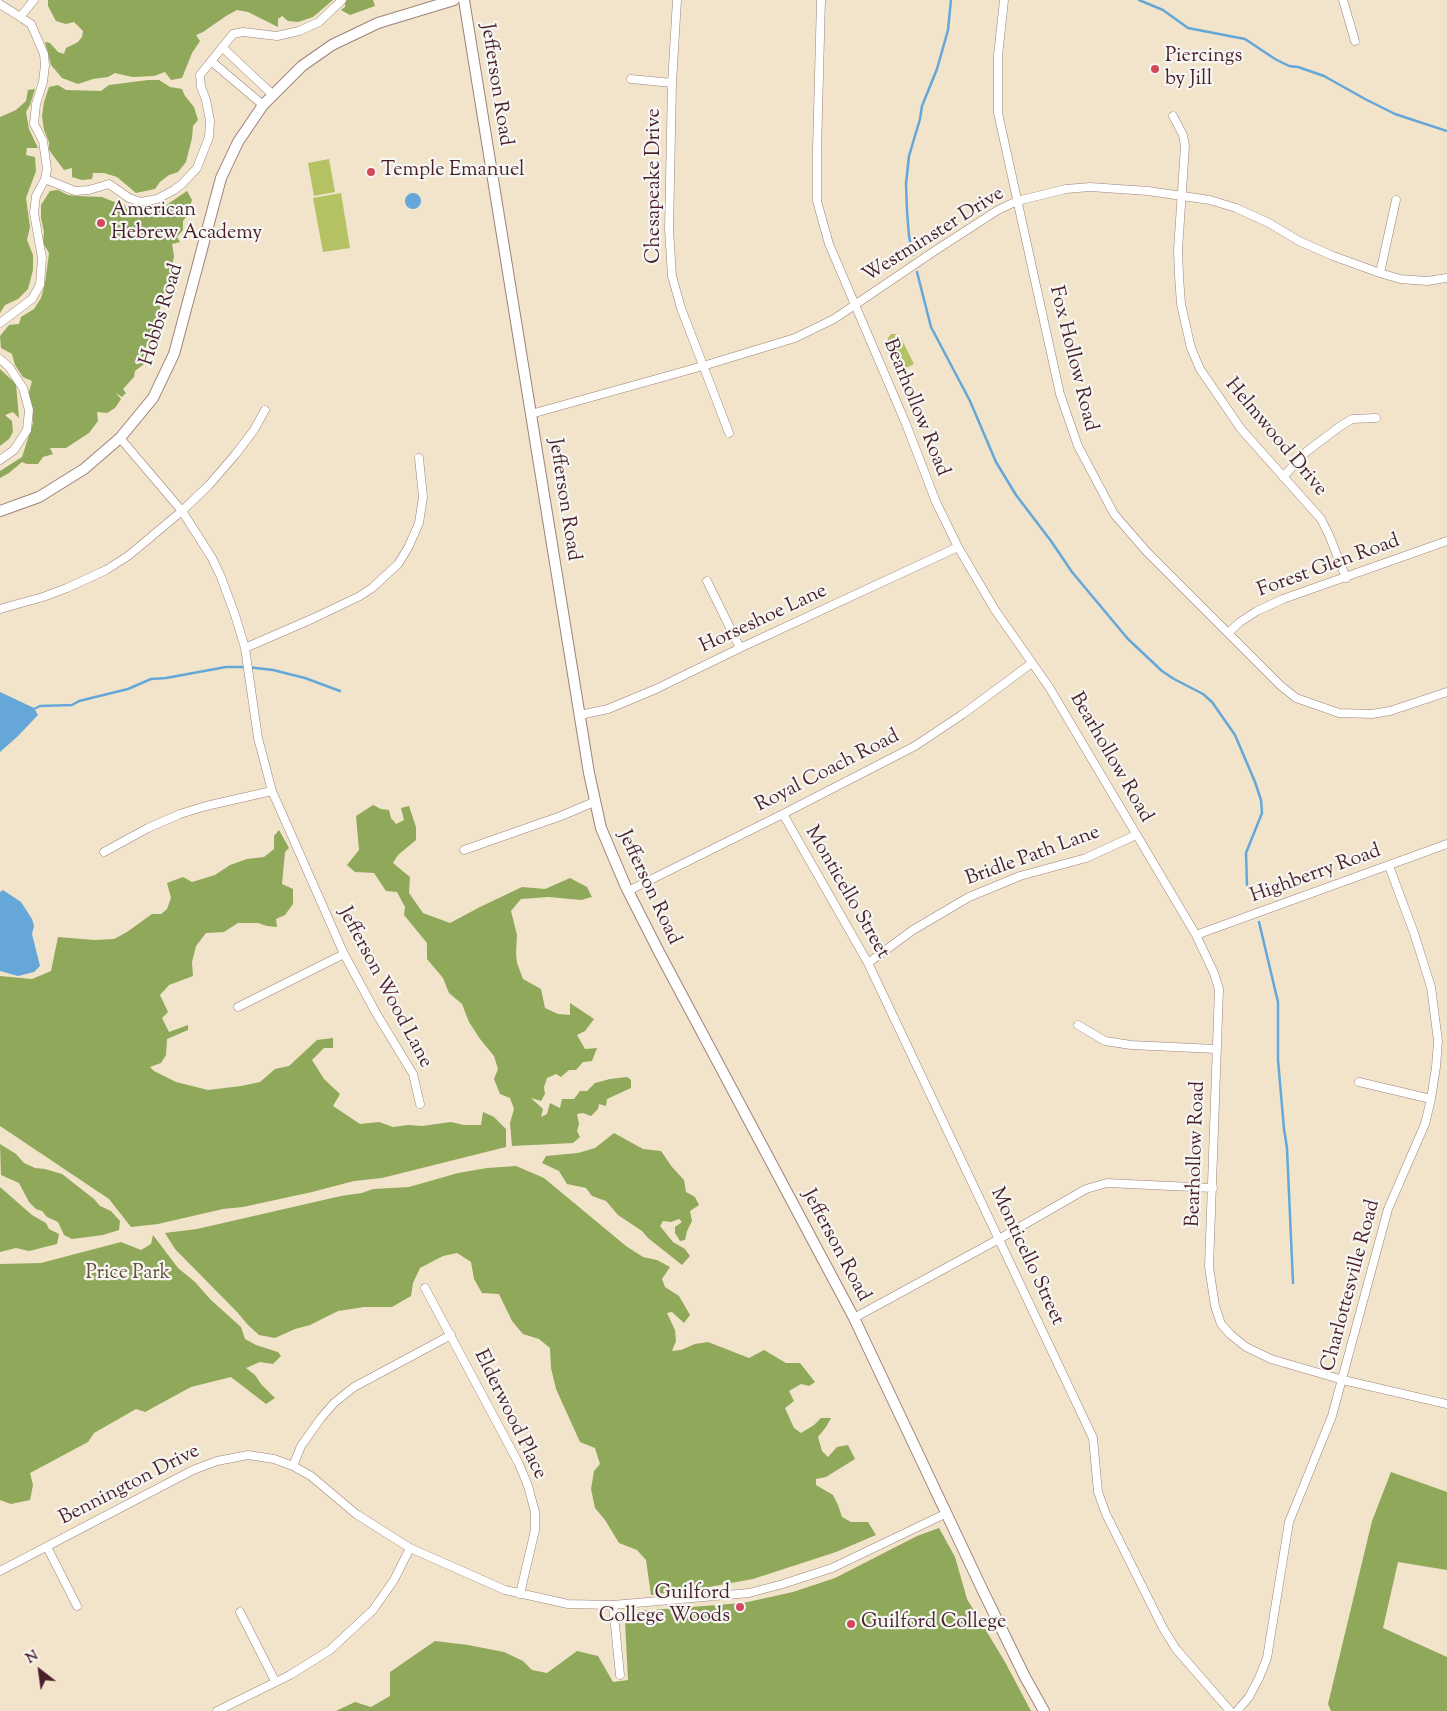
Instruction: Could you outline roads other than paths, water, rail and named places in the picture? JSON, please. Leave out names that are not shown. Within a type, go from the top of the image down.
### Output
[{"type":"street","points":[[20,17],[34,0]]},
{"type":"street","points":[[45,179],[75,191],[89,190],[109,184],[129,198],[141,202],[157,199],[174,190],[197,168],[207,143],[210,121],[200,81],[202,71],[233,34],[238,32],[277,36],[309,27],[327,16],[342,0]]},
{"type":"street","name":"Hobbs Road","points":[[0,511],[39,497],[62,484],[96,460],[120,438],[153,398],[174,354],[221,178],[238,142],[264,105],[302,66],[340,41],[378,23],[454,0]]},
{"type":"street","name":"Jefferson Road","points":[[464,0],[594,802],[600,828],[628,892],[854,1318],[983,1591],[1025,1677],[1044,1711]]},
{"type":"street","name":"Chesapeake Drive","points":[[677,0],[672,83],[669,229],[672,276],[681,308],[729,433]]},
{"type":"street","name":"Bearhollow Road","points":[[821,0],[817,150],[818,201],[829,244],[906,424],[936,502],[958,548],[995,610],[1049,687],[1196,935],[1214,973],[1219,989],[1210,1267],[1214,1306],[1221,1324],[1246,1347],[1271,1359],[1343,1380],[1447,1404]]},
{"type":"street","name":"Fox Hollow Road","points":[[1004,0],[998,56],[998,113],[1060,394],[1078,446],[1114,514],[1147,552],[1280,685],[1296,698],[1339,713],[1372,714],[1390,711],[1447,692]]},
{"type":"street","points":[[1344,0],[1355,40]]},
{"type":"street","points":[[0,4],[31,24],[44,54],[43,82],[36,104],[34,124],[43,141],[46,160],[45,179],[36,196],[34,213],[42,258],[40,285],[32,300],[0,323]]},
{"type":"street","points":[[222,47],[273,95]]},
{"type":"street","points":[[211,61],[264,105]]},
{"type":"street","points":[[631,79],[672,83]]},
{"type":"street","name":"Helmwood Drive","points":[[1173,116],[1183,135],[1185,146],[1178,276],[1181,304],[1191,348],[1200,369],[1236,422],[1321,519],[1346,578]]},
{"type":"street","name":"Westminster Drive","points":[[531,414],[703,366],[815,330],[856,305],[974,224],[998,210],[1018,201],[1066,189],[1090,187],[1148,191],[1210,200],[1236,208],[1269,223],[1299,241],[1333,256],[1380,273],[1400,279],[1427,281],[1447,278]]},
{"type":"street","points":[[1380,273],[1396,200]]},
{"type":"street","points":[[0,359],[9,367],[23,388],[29,410],[27,430],[14,450],[0,460]]},
{"type":"street","points":[[0,609],[43,597],[106,570],[128,556],[182,511],[208,485],[254,430],[265,410]]},
{"type":"street","points":[[1283,477],[1306,452],[1339,427],[1352,419],[1376,418]]},
{"type":"street","points":[[104,852],[148,828],[180,814],[206,806],[272,792],[258,738],[245,648],[221,577],[212,558],[182,511],[120,438]]},
{"type":"street","points":[[245,648],[360,596],[372,588],[398,564],[408,548],[419,522],[423,497],[419,458]]},
{"type":"street","name":"Forest Glen Road","points":[[1228,633],[1256,611],[1283,599],[1447,541]]},
{"type":"street","name":"Horseshoe Lane","points":[[580,715],[608,709],[656,689],[740,648],[958,548]]},
{"type":"street","points":[[706,581],[740,648]]},
{"type":"street","name":"Royal Coach Road","points":[[628,892],[914,746],[963,714],[1032,663]]},
{"type":"street","name":"Jefferson Wood Lane","points":[[272,792],[344,954],[376,1013],[413,1074],[420,1104]]},
{"type":"street","points":[[464,850],[561,816],[594,802]]},
{"type":"street","name":"Monticello Street","points":[[783,814],[868,963],[1092,1438],[1098,1492],[1106,1514],[1163,1628],[1176,1649],[1230,1711]]},
{"type":"street","name":"Bridle Path Lane","points":[[868,963],[913,930],[969,897],[1020,876],[1086,858],[1136,835]]},
{"type":"street","name":"Highberry Road","points":[[1196,935],[1447,844]]},
{"type":"street","name":"Charlottesville Road","points":[[1237,1711],[1249,1697],[1259,1678],[1266,1658],[1289,1522],[1332,1416],[1388,1209],[1426,1124],[1431,1099],[1438,1041],[1431,987],[1414,933],[1389,866]]},
{"type":"street","points":[[238,1007],[344,954]]},
{"type":"street","points":[[1078,1025],[1105,1041],[1122,1044],[1216,1049]]},
{"type":"street","points":[[1359,1082],[1431,1099]]},
{"type":"street","points":[[854,1318],[1086,1189],[1107,1183],[1213,1188]]},
{"type":"street","name":"Elderwood Place","points":[[425,1288],[519,1464],[528,1486],[535,1512],[534,1530],[520,1594]]},
{"type":"street","points":[[293,1466],[301,1446],[334,1403],[354,1387],[451,1334]]},
{"type":"street","name":"Bennington Drive","points":[[0,1571],[193,1470],[217,1461],[248,1455],[274,1459],[293,1466],[311,1476],[356,1514],[410,1548],[505,1590],[568,1604],[613,1605],[749,1593],[832,1568],[947,1513]]},
{"type":"street","points":[[47,1547],[77,1606]]},
{"type":"street","points":[[217,1711],[290,1675],[330,1650],[373,1610],[394,1580],[410,1548]]},
{"type":"street","points":[[613,1605],[620,1674]]},
{"type":"street","points":[[240,1612],[276,1681]]},
{"type":"water","points":[[413,193],[419,195],[421,201],[419,207],[413,209],[407,207],[405,201],[407,195]]},
{"type":"water","points":[[0,692],[34,708],[38,715],[0,752]]},
{"type":"water","points":[[3,890],[21,902],[32,919],[34,926],[32,934],[40,966],[34,972],[18,976],[0,971],[0,892]]},
{"type":"waterway","points":[[913,255],[907,211],[906,184],[909,156],[922,106],[937,69],[948,30],[951,0]]},
{"type":"waterway","points":[[1139,0],[1163,10],[1188,28],[1245,39],[1289,66],[1298,67],[1324,76],[1395,114],[1447,131]]},
{"type":"waterway","points":[[917,272],[931,327],[970,401],[996,462],[1016,495],[1072,572],[1128,639],[1162,671],[1203,694],[1212,702],[1235,735],[1261,800],[1262,813],[1246,853],[1247,885]]},
{"type":"waterway","points":[[32,710],[40,706],[72,705],[79,701],[128,689],[151,679],[226,667],[273,670],[305,678],[340,691]]},
{"type":"waterway","points":[[1259,922],[1278,1002],[1278,1060],[1287,1148],[1293,1283]]},
{"type":"place","name":"Piercings by Jill","points":[[1155,69]]},
{"type":"place","name":"Temple Emanuel","points":[[371,172]]},
{"type":"place","name":"American Hebrew Academy","points":[[101,223]]},
{"type":"place","name":"Guilford College Woods","points":[[740,1607]]},
{"type":"place","name":"Guilford College","points":[[851,1624]]},
{"type":"park label","name":"Price Park","points":[[128,1275]]}]
